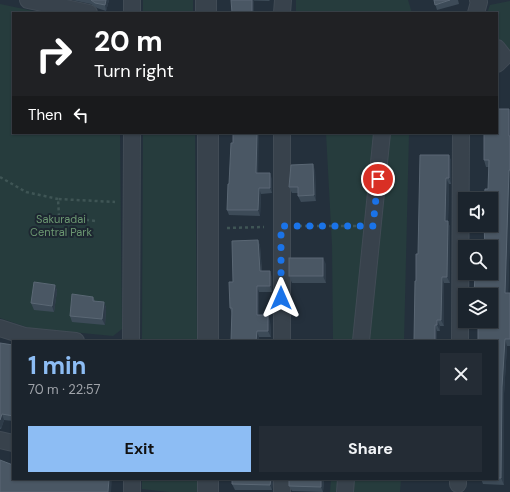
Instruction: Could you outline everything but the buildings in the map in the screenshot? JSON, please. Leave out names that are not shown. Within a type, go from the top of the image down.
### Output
[{"type":"street","points":[[28,0],[84,12]]},
{"type":"street","points":[[132,0],[132,12]]},
{"type":"street","points":[[206,0],[206,12]]},
{"type":"street","points":[[282,12],[283,0]]},
{"type":"street","points":[[476,12],[479,2],[478,0]]},
{"type":"street","points":[[498,49],[504,57],[498,63]]},
{"type":"street","points":[[132,134],[132,340]]},
{"type":"street","points":[[208,134],[208,340]]},
{"type":"street","points":[[282,134],[282,340]]},
{"type":"street","points":[[361,340],[382,134]]},
{"type":"street","points":[[460,340],[461,134]]},
{"type":"street","points":[[0,328],[25,336],[66,340]]},
{"type":"street","points":[[0,440],[12,443]]},
{"type":"street","points":[[132,480],[132,492]]},
{"type":"street","points":[[208,480],[208,492]]},
{"type":"street","points":[[282,480],[282,492]]},
{"type":"street","points":[[345,492],[346,480]]},
{"type":"path","points":[[0,178],[26,192],[58,199],[132,202]]},
{"type":"path","points":[[58,199],[59,216],[95,221]]},
{"type":"path","points":[[208,228],[373,226]]},
{"type":"green space","points":[[143,0],[193,0],[193,12],[143,12]]},
{"type":"green space","points":[[296,0],[408,0],[412,12],[296,12]]},
{"type":"green space","points":[[510,1],[510,53],[498,41],[498,12],[487,12],[490,5]]},
{"type":"green space","name":"Sakuradai Central Park","points":[[0,4],[38,12],[12,12],[12,134],[120,134],[122,329],[113,336],[29,328],[0,318]]},
{"type":"green space","points":[[143,134],[195,134],[197,340],[142,340]]},
{"type":"green space","points":[[326,134],[409,134],[404,340],[333,340],[332,245]]},
{"type":"green space","points":[[142,480],[199,480],[199,492],[169,492],[142,489]]},
{"type":"green space","points":[[331,480],[401,480],[400,492],[330,492]]},
{"type":"route","points":[[281,298],[281,226],[373,226],[378,179]]}]
